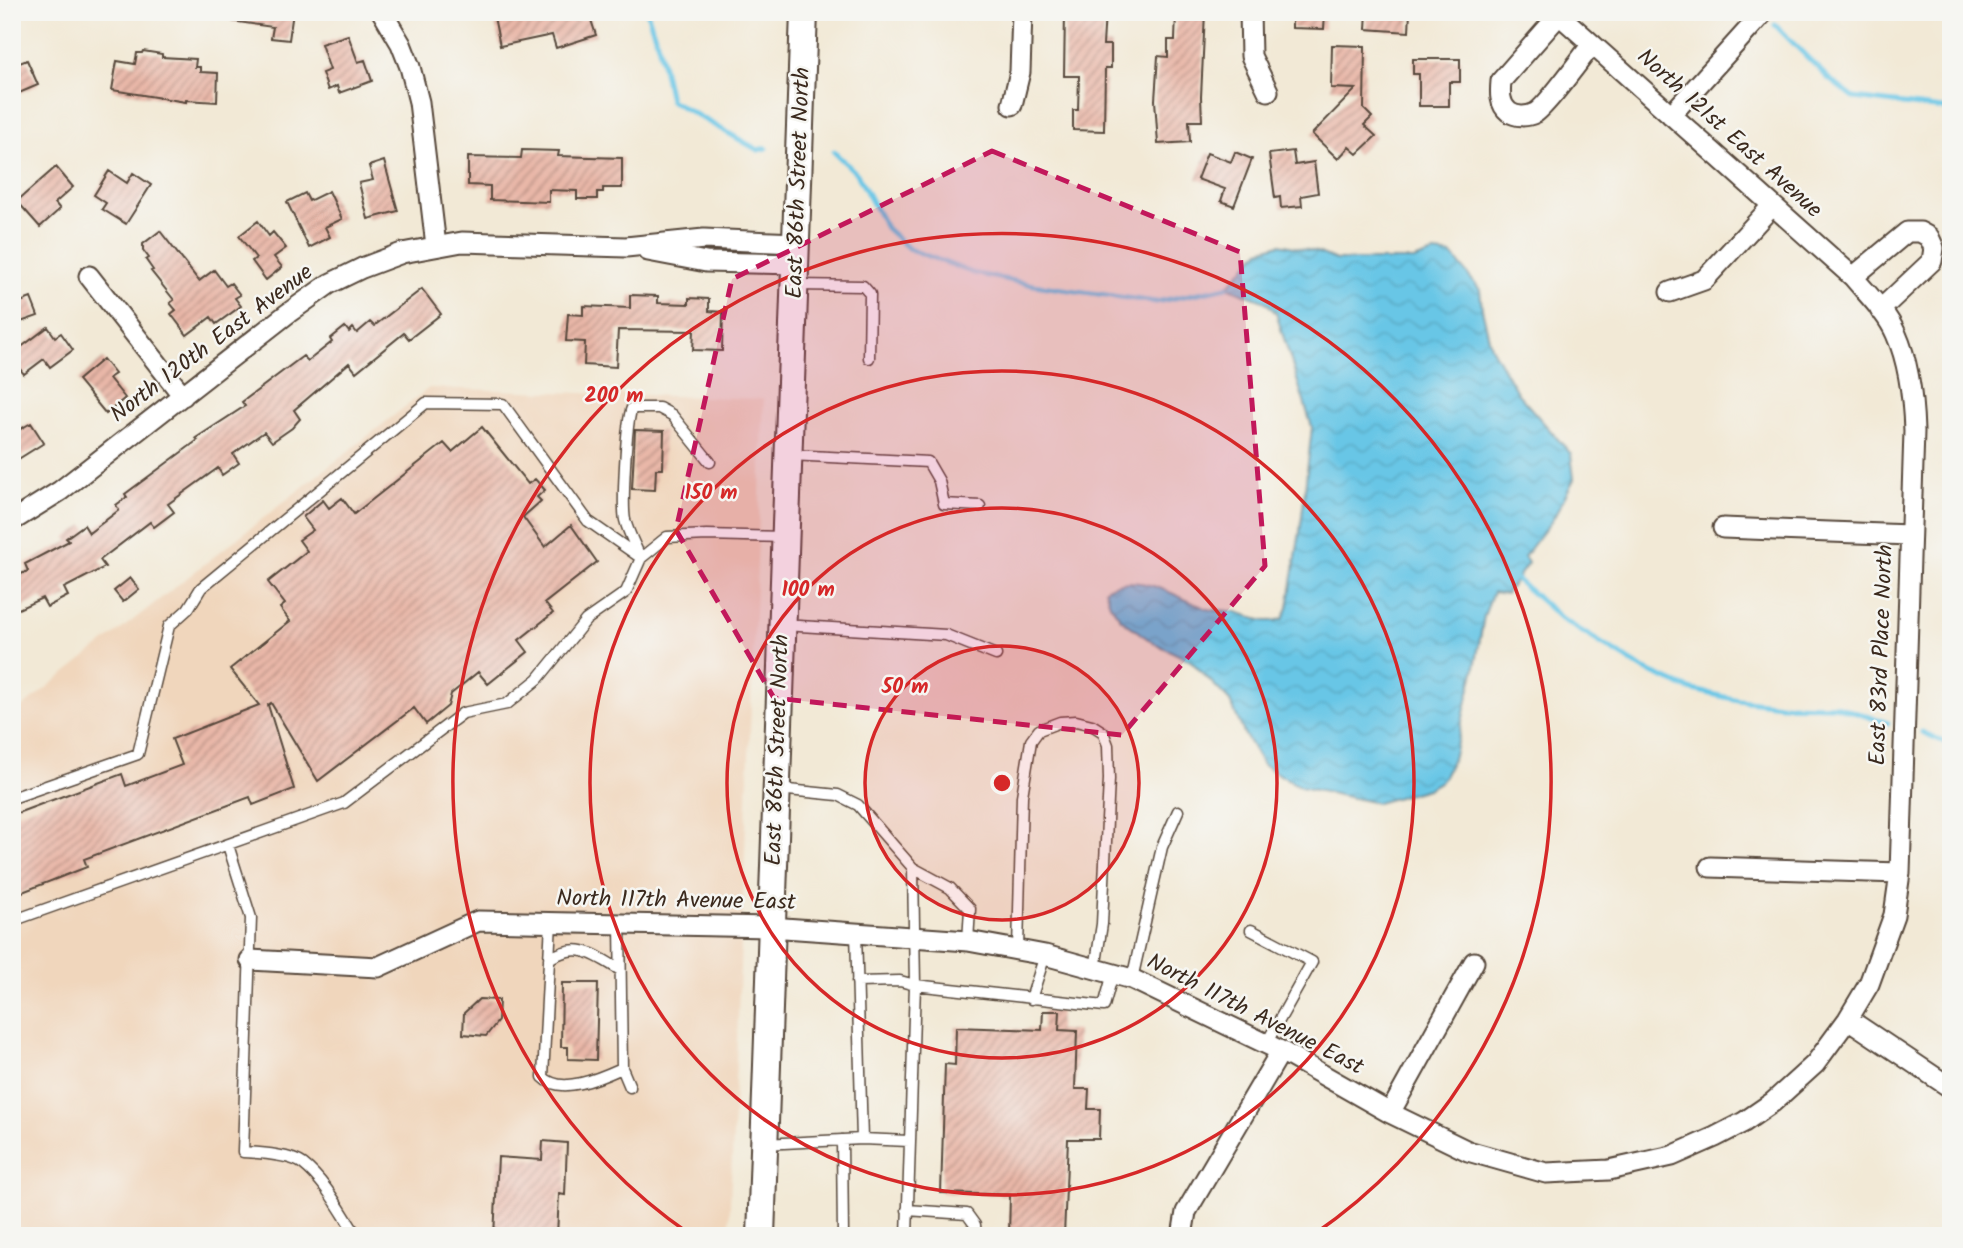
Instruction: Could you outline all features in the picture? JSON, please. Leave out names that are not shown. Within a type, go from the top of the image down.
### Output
[{"type":"main road","name":"East 86th Street North","points":[[761,1236],[804,12]]},
{"type":"street","points":[[382,12],[401,44],[419,102],[436,246]]},
{"type":"street","points":[[1012,105],[1020,72],[1023,12]]},
{"type":"street","points":[[1250,12],[1251,56],[1268,91]]},
{"type":"street","points":[[1671,115],[1764,12]]},
{"type":"street","points":[[1558,13],[1501,81],[1500,95],[1503,105],[1510,113],[1522,116],[1538,112],[1592,44]]},
{"type":"street","name":"North 121st East Avenue","points":[[1558,13],[1853,277],[1867,293]]},
{"type":"street","points":[[1670,292],[1704,279],[1772,206]]},
{"type":"street","points":[[1853,277],[1908,232],[1920,232],[1929,237],[1934,248],[1932,261],[1880,310]]},
{"type":"street","name":"North 120th East Avenue","points":[[12,521],[60,491],[329,284],[402,253],[462,242],[503,242],[626,247],[706,262],[796,264]]},
{"type":"street","points":[[89,276],[183,396]]},
{"type":"street","name":"East 83rd Place North","points":[[1848,1019],[1869,984],[1894,915],[1900,873],[1914,431],[1909,382],[1896,333],[1867,293]]},
{"type":"street","points":[[1723,528],[1910,535]]},
{"type":"street","points":[[1710,867],[1900,873]]},
{"type":"street","name":"North 117th Avenue East","points":[[250,960],[378,967],[478,921],[770,926],[968,941],[1018,949],[1113,974],[1274,1047],[1390,1113],[1468,1151],[1546,1173],[1609,1170],[1672,1156],[1744,1122],[1802,1077],[1848,1019]]},
{"type":"street","points":[[1390,1113],[1474,962]]},
{"type":"street","points":[[1848,1019],[1951,1088]]},
{"type":"street","points":[[1182,1236],[1186,1212],[1274,1047]]},
{"type":"lane","points":[[796,264],[863,286],[870,294],[869,358]]},
{"type":"lane","points":[[12,798],[138,754],[169,625],[188,609],[201,588],[426,403],[503,404],[587,521],[640,558]]},
{"type":"lane","points":[[640,558],[625,519],[628,416],[632,408],[659,408],[672,415],[710,462]]},
{"type":"lane","points":[[789,455],[928,462],[939,481],[944,504],[980,506]]},
{"type":"lane","points":[[12,921],[344,803],[463,713],[507,704],[538,679],[586,620],[626,592],[640,558],[667,537],[786,537]]},
{"type":"lane","points":[[783,625],[947,635],[996,655]]},
{"type":"lane","points":[[1018,949],[1022,796],[1031,741],[1039,730],[1060,722],[1076,721],[1092,725],[1103,732],[1108,745],[1109,779],[1102,923],[1113,974]]},
{"type":"lane","points":[[776,788],[838,795],[858,805],[913,868],[950,888],[970,909],[968,941]]},
{"type":"lane","points":[[858,982],[900,981],[915,985],[1104,1006],[1113,974],[1178,811]]},
{"type":"lane","points":[[228,845],[251,918],[243,1152],[266,1153],[301,1162],[327,1191],[357,1236]]},
{"type":"lane","points":[[906,1236],[915,985],[913,868]]},
{"type":"lane","points":[[551,922],[543,1077],[560,1086],[594,1080],[622,1068]]},
{"type":"lane","points":[[620,924],[622,1068],[630,1087]]},
{"type":"lane","points":[[1251,930],[1312,962],[1274,1047]]},
{"type":"lane","points":[[856,932],[862,1139]]},
{"type":"lane","points":[[549,959],[562,951],[576,949],[596,955],[620,970]]},
{"type":"lane","points":[[1031,999],[1045,955]]},
{"type":"lane","points":[[764,1144],[862,1139],[909,1141]]},
{"type":"lane","points":[[842,1140],[843,1236]]},
{"type":"lane","points":[[907,1210],[967,1214],[975,1225],[976,1236]]},
{"type":"highlighted area","points":[[992,151],[1240,252],[1265,566],[1122,735],[774,698],[676,530],[732,279]]},
{"type":"shaded area","points":[[429,388],[764,399],[729,1229],[715,1236],[12,1236],[12,715]]},
{"type":"water","points":[[1280,244],[1317,252],[1336,260],[1414,260],[1434,253],[1452,255],[1480,290],[1491,347],[1518,394],[1571,454],[1574,479],[1553,519],[1524,557],[1528,563],[1506,594],[1493,592],[1484,616],[1453,759],[1442,780],[1427,789],[1377,803],[1301,787],[1263,765],[1245,735],[1230,701],[1191,661],[1152,642],[1121,619],[1110,604],[1105,589],[1131,582],[1144,584],[1208,609],[1233,611],[1264,621],[1283,619],[1288,608],[1301,525],[1312,427],[1276,313],[1266,302],[1227,287],[1260,250]]},
{"type":"building","points":[[231,12],[293,12],[289,40],[271,38],[273,27],[231,21]]},
{"type":"building","points":[[493,12],[576,12],[579,20],[590,17],[596,35],[556,48],[552,35],[500,46]]},
{"type":"building","points":[[1065,12],[1105,12],[1103,45],[1111,45],[1111,68],[1105,68],[1104,131],[1073,130],[1073,110],[1078,110],[1079,76],[1064,76]]},
{"type":"building","points":[[1176,12],[1205,12],[1202,121],[1189,121],[1190,142],[1158,144],[1155,100],[1158,56],[1168,57],[1168,40],[1175,40]]},
{"type":"building","points":[[1292,12],[1325,12],[1324,29],[1292,28]]},
{"type":"building","points":[[1367,12],[1410,12],[1409,32],[1366,29]]},
{"type":"building","points":[[348,35],[358,62],[365,60],[372,81],[339,93],[337,86],[328,90],[322,73],[330,70],[321,44]]},
{"type":"building","points":[[1332,45],[1365,46],[1364,109],[1372,117],[1364,125],[1376,136],[1357,154],[1349,147],[1338,159],[1312,134],[1356,89],[1331,88]]},
{"type":"building","points":[[143,51],[162,54],[162,57],[196,59],[195,67],[200,67],[200,72],[218,73],[217,102],[186,102],[112,90],[117,61],[135,64],[137,53]]},
{"type":"building","points":[[1413,59],[1460,59],[1460,82],[1449,82],[1449,106],[1419,106],[1419,74],[1413,74]]},
{"type":"building","points":[[27,60],[38,85],[12,96],[12,66]]},
{"type":"building","points":[[522,150],[559,151],[558,156],[622,158],[622,188],[603,188],[603,192],[597,192],[597,199],[577,199],[577,191],[549,190],[549,202],[490,200],[490,186],[468,185],[468,157],[521,158]]},
{"type":"building","points":[[1293,151],[1295,165],[1314,162],[1318,193],[1301,196],[1302,206],[1281,208],[1280,197],[1275,198],[1269,154]]},
{"type":"building","points":[[1235,152],[1252,159],[1234,206],[1221,201],[1225,189],[1197,179],[1207,153],[1231,162]]},
{"type":"building","points":[[384,161],[398,211],[368,219],[359,183],[373,180],[369,166]]},
{"type":"building","points":[[56,167],[73,187],[55,203],[60,209],[40,227],[17,201]]},
{"type":"building","points":[[109,171],[127,183],[133,173],[151,185],[126,224],[102,209],[106,203],[94,195]]},
{"type":"building","points":[[329,191],[342,219],[325,227],[330,237],[309,248],[287,202],[305,193],[309,201]]},
{"type":"building","points":[[258,221],[269,236],[273,232],[286,248],[274,257],[282,267],[266,280],[252,261],[256,258],[239,236]]},
{"type":"building","points":[[160,231],[199,281],[214,270],[226,286],[231,283],[240,295],[235,298],[241,306],[216,324],[211,317],[187,335],[171,314],[176,310],[170,303],[174,300],[151,271],[153,270],[146,260],[149,258],[143,250],[143,244]]},
{"type":"building","points":[[422,289],[441,314],[409,339],[404,333],[356,372],[349,363],[294,410],[300,419],[292,428],[272,442],[264,432],[233,454],[239,463],[222,475],[218,468],[168,504],[174,512],[154,527],[150,522],[100,560],[105,567],[64,588],[68,596],[47,607],[42,598],[12,612],[12,578],[28,571],[25,564],[69,541],[66,538],[84,525],[89,533],[119,510],[116,505],[127,497],[125,494],[198,440],[196,438],[245,406],[242,402],[303,356],[308,361],[332,342],[330,339],[345,327],[349,332],[353,328],[357,333],[370,322],[374,326]]},
{"type":"building","points":[[630,295],[658,296],[658,303],[689,304],[689,298],[709,299],[709,311],[723,312],[722,351],[693,350],[694,331],[618,330],[616,367],[584,365],[585,342],[566,341],[568,314],[583,315],[583,306],[630,308]]},
{"type":"building","points":[[31,298],[38,316],[12,325],[12,305]]},
{"type":"building","points":[[48,327],[55,337],[61,333],[73,350],[50,367],[44,359],[24,374],[12,359],[12,354]]},
{"type":"building","points":[[103,359],[115,374],[109,378],[125,398],[106,414],[78,380]]},
{"type":"building","points":[[31,423],[44,443],[12,463],[12,434]]},
{"type":"building","points":[[482,427],[528,484],[535,479],[545,490],[537,497],[541,501],[523,517],[545,547],[571,525],[597,562],[545,603],[553,613],[519,640],[528,652],[488,684],[478,672],[451,694],[448,706],[426,724],[414,708],[318,781],[271,703],[268,705],[294,789],[253,805],[250,797],[84,859],[87,867],[12,896],[12,815],[122,774],[126,786],[182,765],[172,739],[259,705],[230,669],[290,621],[280,608],[285,604],[268,582],[307,551],[299,540],[313,530],[303,517],[323,500],[329,508],[342,498],[354,514],[444,443],[452,452]]},
{"type":"building","points":[[635,430],[664,431],[663,469],[656,469],[655,490],[632,489]]},
{"type":"building","points":[[130,578],[139,589],[123,602],[114,591]]},
{"type":"building","points":[[562,983],[598,983],[596,1060],[568,1059],[568,1047],[561,1047]]},
{"type":"building","points":[[479,999],[499,1000],[498,1021],[486,1036],[463,1034],[464,1013]]},
{"type":"building","points":[[1043,1011],[1060,1011],[1059,1030],[1077,1031],[1075,1089],[1089,1089],[1088,1109],[1100,1109],[1099,1139],[1068,1139],[1064,1236],[1009,1236],[1010,1195],[941,1193],[945,1064],[955,1065],[956,1027],[1042,1030]]},
{"type":"building","points":[[543,1141],[567,1143],[565,1195],[559,1194],[557,1236],[494,1236],[498,1157],[542,1160]]},
{"type":"waterway","points":[[647,12],[659,48],[670,100],[758,150],[766,148]]},
{"type":"waterway","points":[[1775,25],[1829,79],[1854,98],[1951,110]]},
{"type":"waterway","points":[[834,152],[857,174],[886,228],[909,249],[973,273],[1034,285],[1156,302],[1227,287]]},
{"type":"waterway","points":[[1516,579],[1563,620],[1645,670],[1689,689],[1738,700],[1781,705],[1835,706],[1888,723]]},
{"type":"waterway","points":[[1922,732],[1951,745]]}]
